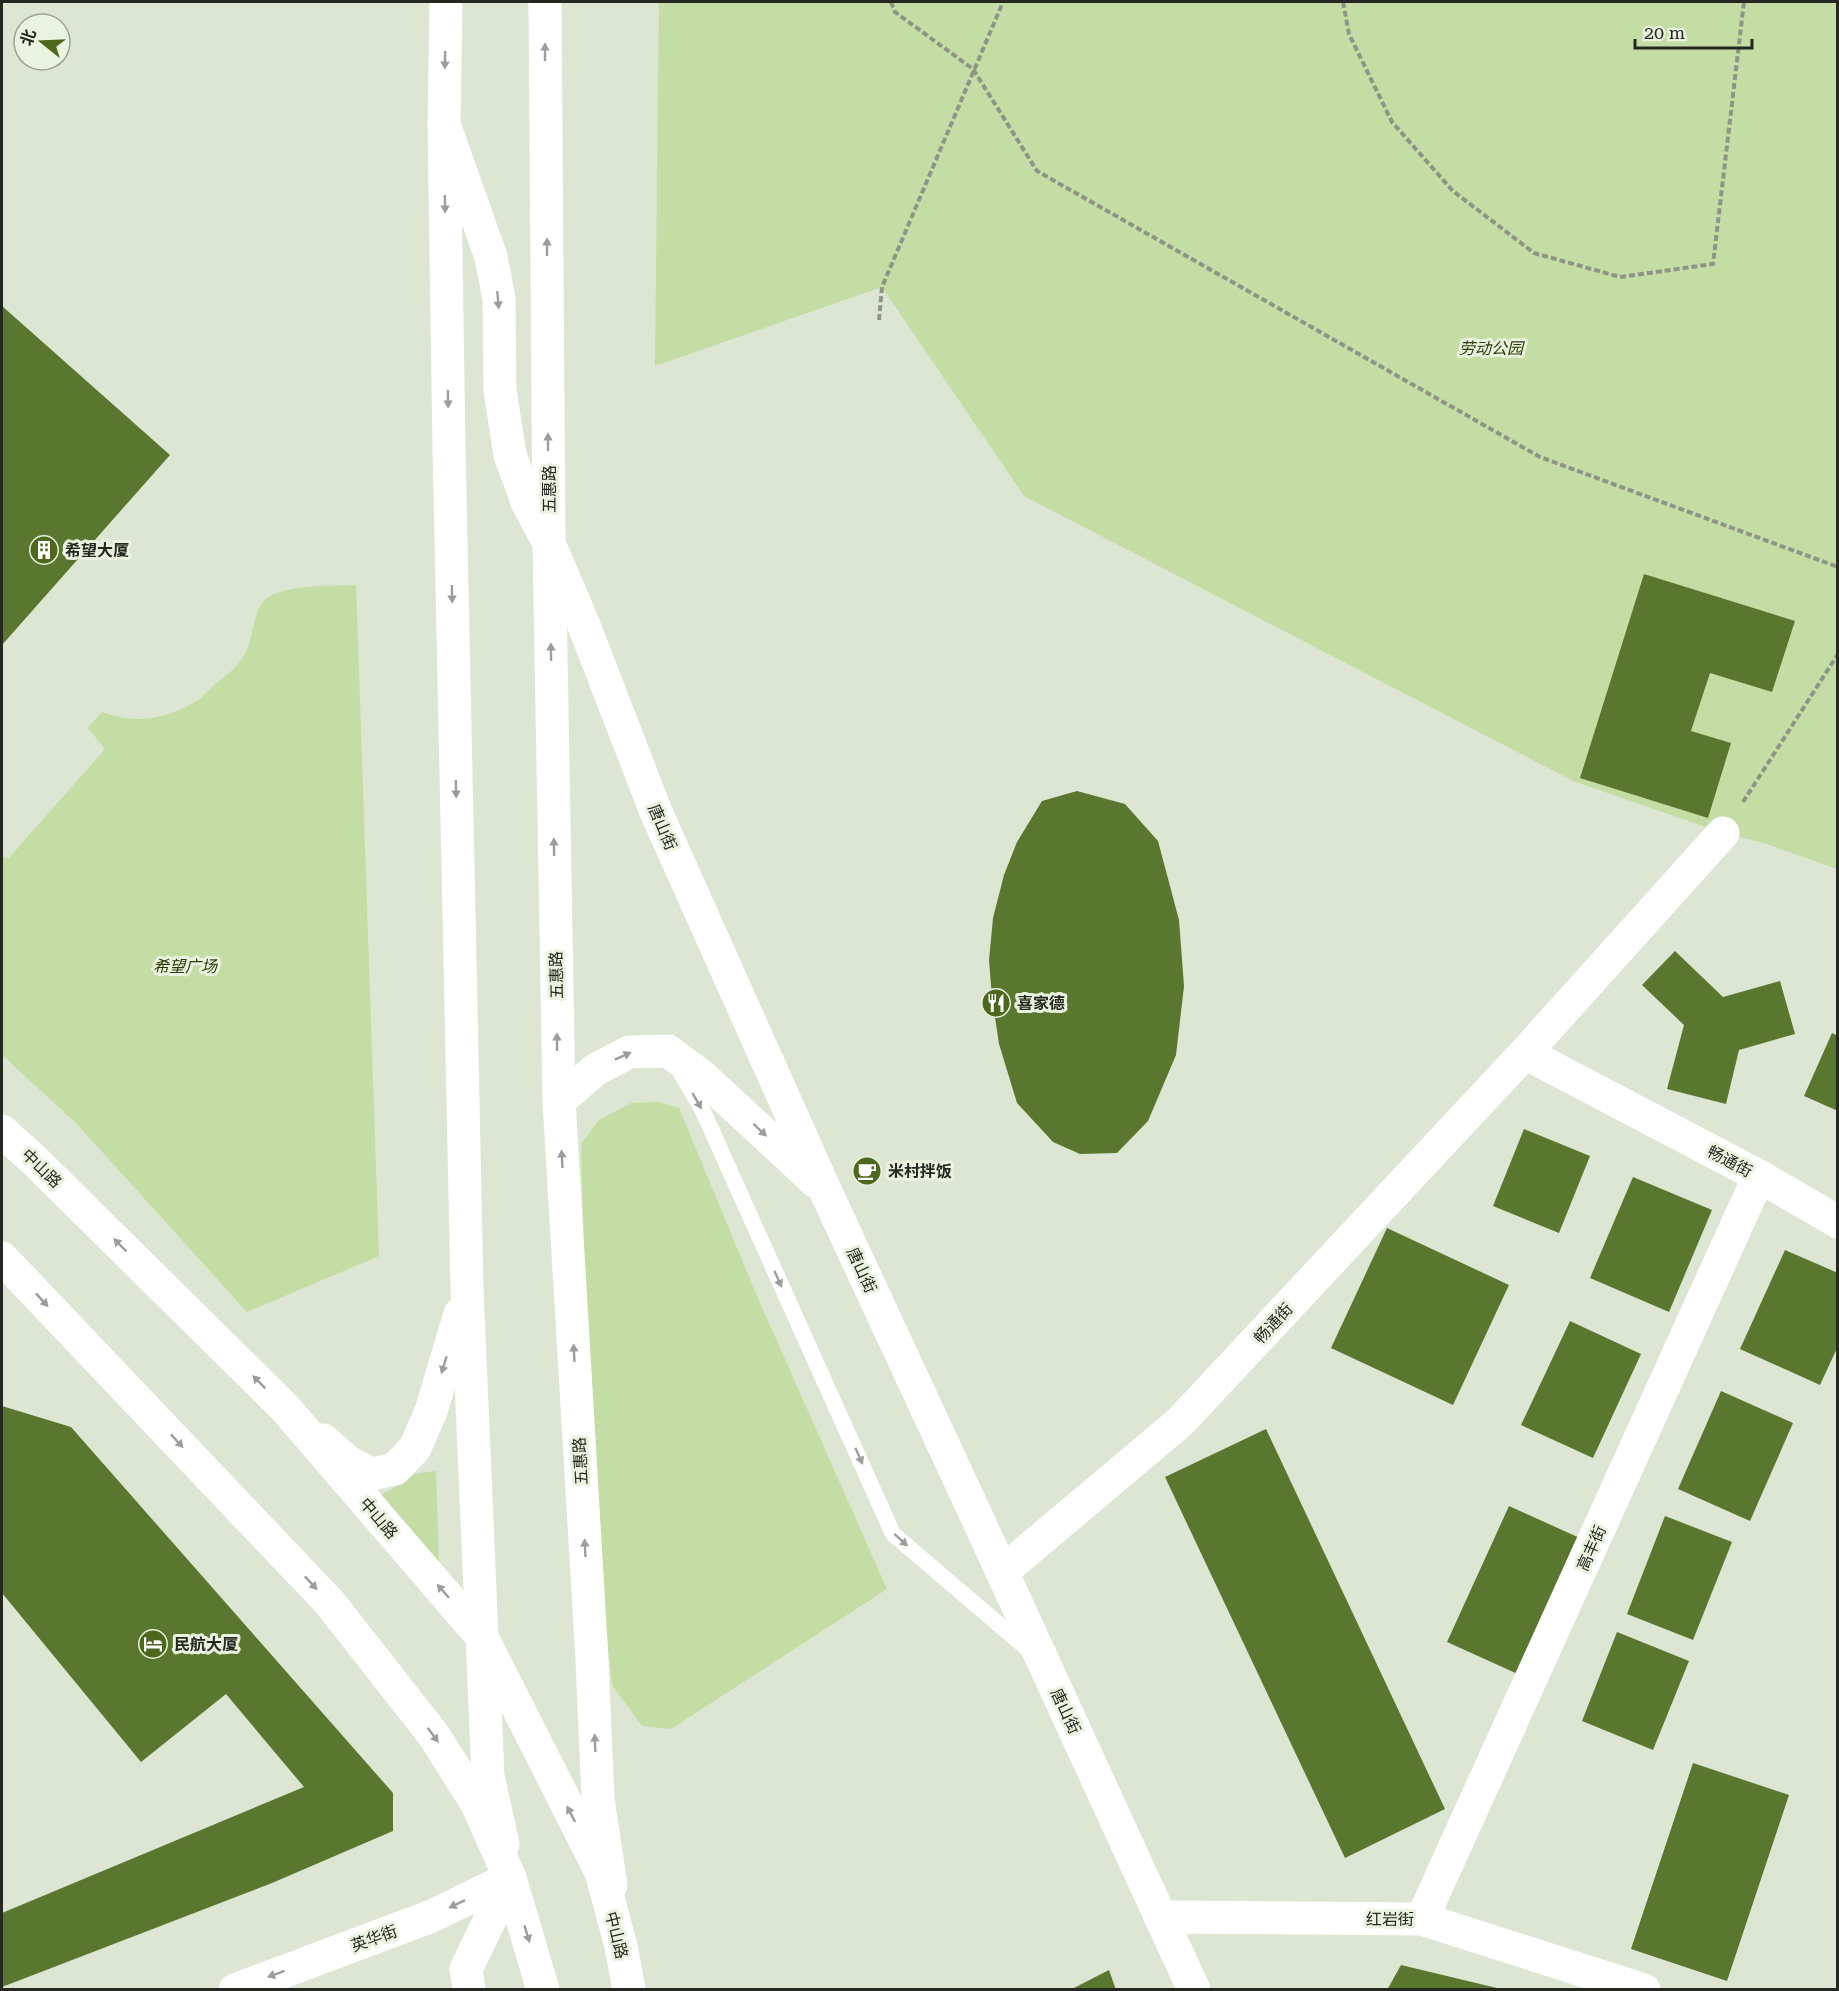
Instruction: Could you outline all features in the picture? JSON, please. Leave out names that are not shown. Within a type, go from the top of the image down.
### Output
[{"type":"main road","points":[[446,2],[444,124],[449,459],[467,1289],[488,1776],[510,1878],[543,1989]]},
{"type":"main road","name":"五惠路","points":[[545,2],[549,543],[559,1101],[598,1799],[621,1946]]},
{"type":"main road","name":"唐山街","points":[[444,124],[491,256],[499,299],[500,390],[510,455],[528,504],[549,543],[587,634],[656,812],[825,1190],[1194,1989]]},
{"type":"main road","name":"畅通街","points":[[1002,1572],[1180,1422],[1525,1053],[1723,833]]},
{"type":"main road","points":[[559,1101],[595,1070],[629,1052],[668,1051],[703,1077],[825,1190]]},
{"type":"main road","name":"畅通街","points":[[1525,1053],[1759,1176],[1838,1222]]},
{"type":"main road","name":"中山路","points":[[2,1131],[285,1408],[482,1637],[601,1872],[621,1946],[629,1989]]},
{"type":"main road","name":"高丰街","points":[[1422,1919],[1759,1176]]},
{"type":"main road","points":[[6,1264],[330,1603],[435,1737],[477,1804],[510,1878],[466,1969],[469,1989]]},
{"type":"main road","points":[[285,1408],[348,1462],[372,1474],[395,1469],[415,1448],[431,1411],[467,1289]]},
{"type":"main road","name":"英华街","points":[[235,1989],[432,1916],[510,1878]]},
{"type":"main road","name":"红岩街","points":[[1160,1917],[1422,1919],[1644,1989]]},
{"type":"lane","points":[[668,1051],[702,1109],[893,1534],[1043,1662]]},
{"type":"path","points":[[891,2],[895,12],[973,69],[1037,171],[1540,457],[1838,567]]},
{"type":"path","points":[[879,321],[882,287],[1003,2]]},
{"type":"path","points":[[1342,2],[1349,34],[1392,123],[1453,191],[1534,253],[1620,277],[1713,264],[1744,2]]},
{"type":"path","points":[[1723,833],[1838,654]]},
{"type":"green space","name":"劳动公园","points":[[659,2],[1837,2],[1837,869],[1764,843],[1723,833],[1573,781],[1024,496],[882,287],[655,366]]},
{"type":"green space","name":"希望广场","points":[[356,585],[379,1256],[247,1312],[76,1123],[2,1055],[2,857],[9,858],[105,749],[88,728],[102,712],[137,719],[159,716],[182,709],[202,697],[240,662],[246,652],[259,608],[267,598],[276,593],[298,588]]},
{"type":"green space","points":[[658,1102],[679,1108],[757,1296],[887,1589],[671,1729],[642,1726],[612,1685],[590,1479],[581,1144],[599,1120],[631,1103]]},
{"type":"green space","points":[[436,1471],[439,1566],[375,1498],[414,1474]]},
{"type":"building","name":"希望大厦","points":[[2,306],[170,455],[2,645]]},
{"type":"building","points":[[1644,574],[1795,621],[1772,692],[1710,673],[1691,731],[1731,743],[1708,818],[1580,778]]},
{"type":"building","points":[[1077,791],[1125,804],[1158,841],[1179,920],[1184,986],[1176,1055],[1148,1121],[1117,1153],[1080,1154],[1053,1142],[1017,1103],[999,1044],[992,997],[989,960],[993,918],[1004,875],[1017,842],[1042,801]]},
{"type":"building","points":[[1675,951],[1723,997],[1780,981],[1795,1034],[1739,1050],[1726,1104],[1667,1089],[1684,1025],[1642,985]]},
{"type":"building","points":[[1832,1033],[1838,1036],[1838,1111],[1804,1096]]},
{"type":"building","points":[[1524,1129],[1590,1156],[1559,1233],[1493,1206]]},
{"type":"building","points":[[1633,1177],[1712,1210],[1669,1312],[1590,1278]]},
{"type":"building","points":[[1387,1228],[1509,1285],[1453,1405],[1331,1348]]},
{"type":"building","points":[[1785,1250],[1838,1273],[1838,1346],[1820,1385],[1740,1349]]},
{"type":"building","points":[[1570,1321],[1641,1354],[1593,1458],[1521,1425]]},
{"type":"building","points":[[1721,1391],[1793,1423],[1750,1521],[1678,1489]]},
{"type":"building","name":"民航大厦","points":[[2,1406],[71,1427],[393,1793],[393,1831],[272,1883],[2,1987],[2,1913],[304,1787],[226,1694],[141,1762],[2,1593]]},
{"type":"building","points":[[1266,1429],[1445,1809],[1345,1858],[1165,1477]]},
{"type":"building","points":[[1509,1506],[1582,1539],[1520,1675],[1447,1642]]},
{"type":"building","points":[[1665,1516],[1732,1542],[1693,1640],[1627,1614]]},
{"type":"building","points":[[1617,1632],[1689,1661],[1653,1750],[1582,1721]]},
{"type":"building","points":[[1693,1763],[1789,1795],[1727,1981],[1631,1949]]},
{"type":"building","points":[[1401,1965],[1501,1989],[1501,1990],[1387,1990]]},
{"type":"building","points":[[1109,1970],[1116,1990],[1070,1990]]},
{"type":"place","name":"希望大厦","points":[[44,550]]},
{"type":"place","name":"喜家德","points":[[996,1003]]},
{"type":"place","name":"米村拌饭","points":[[867,1171]]},
{"type":"place","name":"民航大厦","points":[[153,1644]]}]
